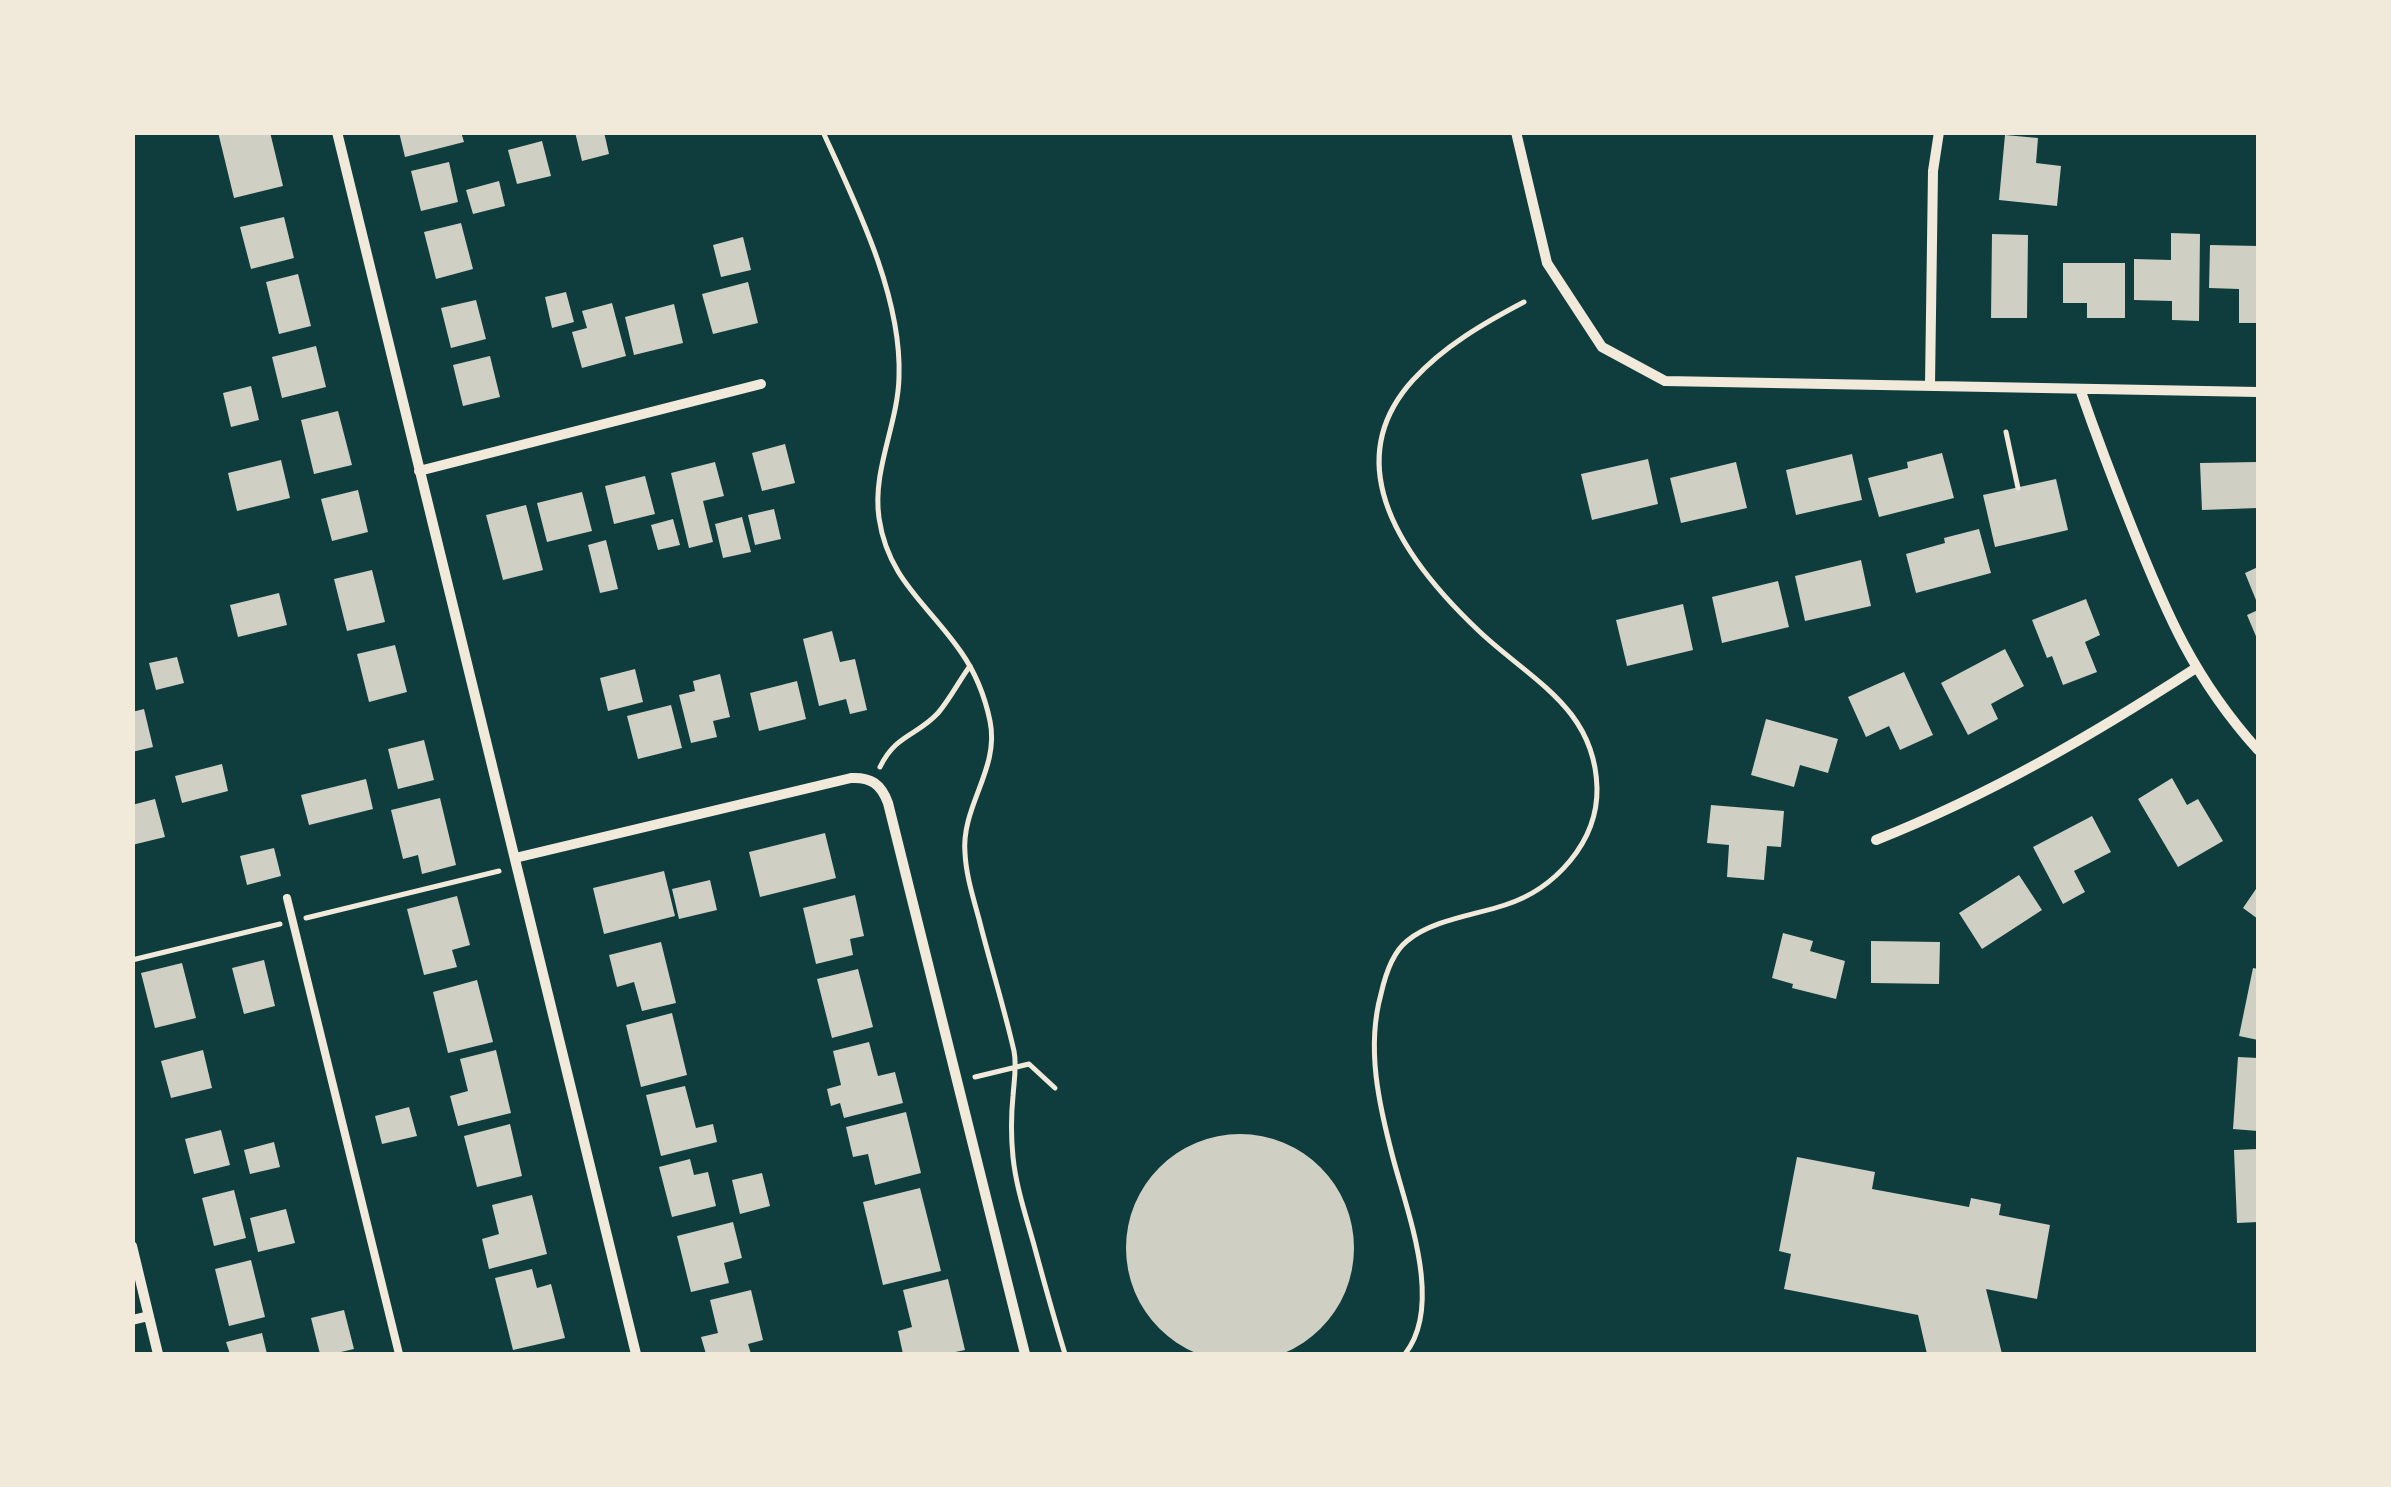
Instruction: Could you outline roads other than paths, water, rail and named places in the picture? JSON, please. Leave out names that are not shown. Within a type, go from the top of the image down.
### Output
[{"type":"street","points":[[337,132],[636,1354]]},
{"type":"street","points":[[1516,132],[1547,263],[1602,347],[1665,381],[2258,392]]},
{"type":"street","points":[[1930,384],[1933,172],[1939,132]]},
{"type":"street","points":[[419,471],[761,384]]},
{"type":"street","points":[[2080,389],[2158,592],[2196,668],[2258,750]]},
{"type":"street","points":[[1876,840],[2026,772],[2196,668]]},
{"type":"street","points":[[516,863],[851,778],[876,782],[888,803],[1025,1354]]},
{"type":"street","points":[[132,1246],[158,1354]]},
{"type":"street","points":[[132,1320],[149,1316]]},
{"type":"lane","points":[[288,898],[399,1354]]}]
